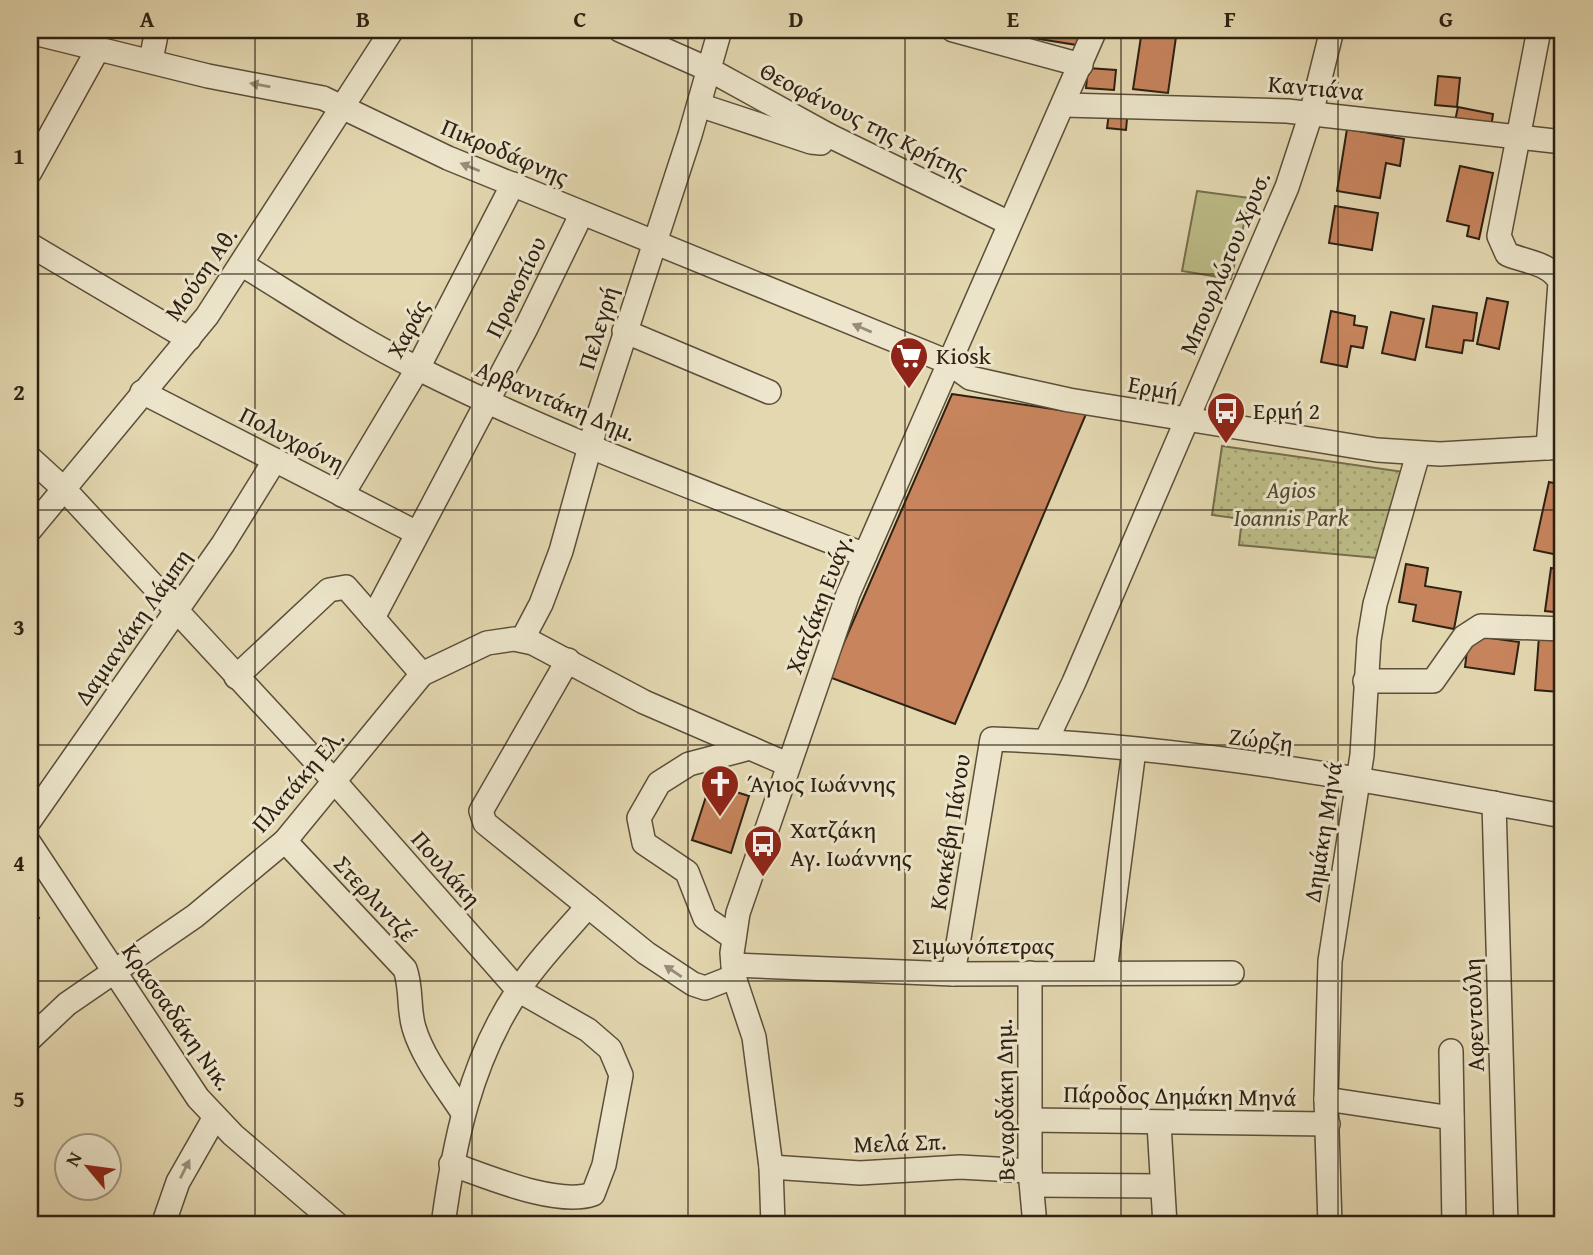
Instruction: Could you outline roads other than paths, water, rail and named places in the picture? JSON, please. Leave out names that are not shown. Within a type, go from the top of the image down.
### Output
[{"type":"street","points":[[150,60],[157,30]]},
{"type":"street","name":"Μούση Αθ.","points":[[30,530],[142,392],[189,340],[392,30]]},
{"type":"street","name":"Θεοφάνους της Κρήτης","points":[[620,30],[710,70],[828,135],[1010,223]]},
{"type":"street","name":"Πελεγρή","points":[[522,640],[553,573],[624,331],[699,105],[720,30]]},
{"type":"street","points":[[953,30],[1080,65]]},
{"type":"street","name":"Χατζάκη Ευάγ.","points":[[773,1225],[771,1167],[754,1037],[734,973],[734,938],[738,914],[787,764],[865,555],[1095,30]]},
{"type":"street","name":"Μπουρλώτου Χρυσ.","points":[[1046,741],[1276,214],[1311,114],[1332,30]]},
{"type":"street","points":[[1539,30],[1502,214],[1500,243],[1507,254],[1551,271],[1561,286],[1556,447]]},
{"type":"street","name":"Πικροδάφνης","points":[[30,32],[208,76],[310,94],[344,106],[438,154],[948,362]]},
{"type":"street","points":[[30,172],[98,48]]},
{"type":"street","name":"Καντιάνα","points":[[1064,104],[1247,108],[1563,142]]},
{"type":"street","points":[[699,105],[811,142],[821,143],[828,135]]},
{"type":"street","name":"Χαράς","points":[[342,495],[418,368],[513,184]]},
{"type":"street","name":"Προκοπίου","points":[[373,618],[488,401],[582,213]]},
{"type":"street","points":[[30,245],[189,340]]},
{"type":"street","name":"Αρβανιτάκη Δημ.","points":[[241,264],[418,368],[488,401],[590,446],[865,555]]},
{"type":"street","points":[[624,331],[769,392]]},
{"type":"street","name":"Ερμή","points":[[948,362],[970,378],[1069,400],[1333,444],[1418,454],[1556,447]]},
{"type":"street","name":"Πολυχρόνη","points":[[142,392],[417,533]]},
{"type":"street","name":"Δημάκη Μηνά","points":[[1330,1225],[1326,1100],[1331,961],[1359,779],[1365,681],[1375,604],[1418,454]]},
{"type":"street","name":"Πουλάκη","points":[[30,458],[65,490],[335,782],[518,989],[601,1040],[618,1062],[621,1075],[600,1181],[593,1194],[569,1196],[538,1191],[451,1164]]},
{"type":"street","name":"Δαμιανάκη Λάμπη","points":[[30,820],[176,612],[275,460]]},
{"type":"street","points":[[236,677],[329,590],[346,587],[422,674]]},
{"type":"street","points":[[1365,681],[1433,681],[1464,637],[1480,626],[1563,629]]},
{"type":"street","points":[[522,640],[568,660],[632,696],[787,764]]},
{"type":"street","name":"Πλατάκη Ελ.","points":[[30,1039],[67,1004],[195,916],[285,841],[422,674],[487,643],[522,640]]},
{"type":"street","name":"Σιμωνόπετρας","points":[[568,660],[481,811],[485,823],[646,953],[693,984],[705,988],[734,973],[1233,973]]},
{"type":"street","name":"Ζώρζη","points":[[992,739],[1046,741],[1134,750],[1359,779],[1563,816]]},
{"type":"street","name":"Κοκκέβη Πάνου","points":[[953,974],[992,739]]},
{"type":"street","points":[[734,938],[705,918],[687,872],[644,843],[639,818],[659,783],[679,770],[689,764],[750,748]]},
{"type":"street","points":[[1105,972],[1134,750]]},
{"type":"street","name":"Αφεντούλη","points":[[1494,803],[1506,1225]]},
{"type":"street","name":"Στερλιντζέ","points":[[285,841],[405,969],[410,984],[414,1027],[432,1066],[463,1113]]},
{"type":"street","name":"Κρασσαδάκη Νικ.","points":[[30,844],[183,1079],[215,1117],[338,1225]]},
{"type":"street","points":[[443,1225],[451,1164],[463,1113],[483,1057],[518,989],[588,906]]},
{"type":"street","name":"Βεναρδάκη Δημ.","points":[[1030,973],[1031,1178],[1035,1225]]},
{"type":"street","points":[[1451,1051],[1454,1225]]},
{"type":"street","points":[[1326,1100],[1452,1118]]},
{"type":"street","points":[[163,1225],[178,1182],[215,1117]]},
{"type":"street","name":"Πάροδος Δημάκη Μηνά","points":[[1030,1120],[1159,1124],[1328,1124]]},
{"type":"street","points":[[1159,1124],[1165,1225]]},
{"type":"street","name":"Μελά Σπ.","points":[[771,1167],[860,1173],[960,1167],[1031,1178],[1162,1186]]},
{"type":"place","name":"Kiosk","points":[[909,390]]},
{"type":"place","name":"Ερμή 2","points":[[1226,445]]},
{"type":"place","name":"Άγιος Ιωάννης","points":[[720,818]]},
{"type":"place","name":"Χατζάκη Αγ. Ιωάννης","points":[[763,878]]},
{"type":"park label","name":"Agios Ioannis Park","points":[[1291,504]]}]
